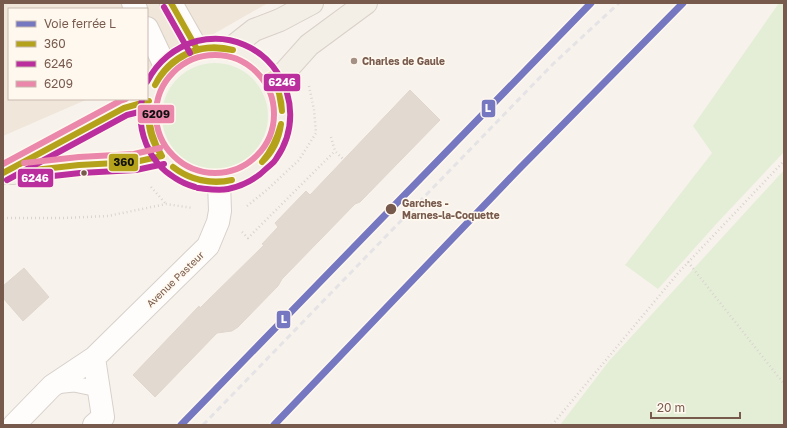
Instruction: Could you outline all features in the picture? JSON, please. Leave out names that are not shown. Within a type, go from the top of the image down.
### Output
[{"type":"main road","points":[[230,49],[254,30],[280,20],[312,3]]},
{"type":"main road","points":[[276,83],[309,45],[366,3]]},
{"type":"main road","points":[[214,47],[230,49],[244,53],[257,61],[268,71],[276,83],[281,98],[283,115],[281,130],[273,150],[259,166],[246,174],[220,182],[198,180],[178,171],[162,156],[152,139],[148,120],[149,101],[155,84],[166,68],[186,54],[197,49],[214,47]]},
{"type":"main road","points":[[3,173],[119,111],[149,101]]},
{"type":"main road","points":[[3,173],[79,165],[135,162],[162,156]]},
{"type":"street","points":[[171,3],[197,49]]},
{"type":"street","points":[[148,30],[166,68]]},
{"type":"street","name":"Avenue Pasteur","points":[[14,425],[52,386],[94,358],[208,246],[218,222],[220,211],[220,182]]},
{"type":"street","points":[[94,358],[102,417],[94,425]]},
{"type":"lane","points":[[52,386],[74,384],[98,389]]},
{"type":"path","points":[[244,209],[299,160],[316,133],[314,110],[309,83]]},
{"type":"path","points":[[331,137],[335,151],[344,160]]},
{"type":"path","points":[[238,229],[248,238],[335,151]]},
{"type":"path","points":[[552,425],[688,262],[784,162]]},
{"type":"path","points":[[147,182],[166,204]]},
{"type":"path","points":[[3,218],[108,216],[166,204],[199,209]]},
{"type":"path","points":[[688,262],[784,384]]},
{"type":"shaded area","points":[[3,3],[268,3],[148,71],[148,8],[8,8],[8,100],[86,100],[3,136]]},
{"type":"green space","points":[[779,3],[784,3],[784,152],[658,289],[625,265],[712,153],[693,126]]},
{"type":"green space","points":[[215,63],[235,67],[252,79],[264,96],[268,116],[264,136],[252,153],[235,165],[215,169],[195,165],[178,153],[166,136],[162,116],[166,96],[178,79],[195,67]]},
{"type":"green space","points":[[784,170],[784,425],[560,425],[609,361]]},
{"type":"building","points":[[410,90],[440,120],[360,202],[355,204],[282,279],[278,286],[238,327],[232,331],[217,333],[155,397],[133,375],[199,306],[200,308],[264,245],[262,244],[278,227],[275,223],[306,191],[310,195]]},
{"type":"building","points":[[24,268],[49,297],[23,321],[3,298],[3,286]]},
{"type":"railway","points":[[203,425],[553,64],[619,3]]},
{"type":"rail line","name":"L","points":[[181,425],[591,3]]},
{"type":"rail line","name":"L","points":[[274,425],[519,169],[683,3]]},
{"type":"transit line","name":"360","points":[[171,3],[197,49]]},
{"type":"transit line","name":"6246","points":[[164,7],[190,53]]},
{"type":"transit line","name":"6246","points":[[148,80],[161,62],[181,47],[197,41],[222,39],[244,45],[263,56],[277,73],[287,92],[290,114],[287,137],[273,163],[258,176],[239,186],[220,190],[198,188]]},
{"type":"transit line","name":"360","points":[[155,85],[169,66],[187,53],[198,49],[209,48],[233,50]]},
{"type":"transit line","name":"360","points":[[155,85],[171,65],[178,59],[193,51],[210,48],[233,50]]},
{"type":"transit line","name":"6209","points":[[215,55],[238,59],[257,72],[270,91],[274,114],[270,137],[257,156],[238,169],[215,173],[192,169],[173,156],[160,137],[156,114],[160,91],[173,72],[192,59],[215,55]]},
{"type":"transit line","name":"360","points":[[270,75],[279,92],[282,111]]},
{"type":"transit line","name":"360","points":[[270,75],[279,93],[282,111]]},
{"type":"transit line","name":"6209","points":[[3,164],[123,100]]},
{"type":"transit line","name":"6246","points":[[142,100],[141,122],[146,144],[151,154],[166,171],[180,181],[195,187]]},
{"type":"transit line","name":"360","points":[[3,173],[124,108],[149,101]]},
{"type":"transit line","name":"360","points":[[149,107],[149,120],[152,133],[162,156]]},
{"type":"transit line","name":"360","points":[[149,107],[149,126],[155,145],[162,156]]},
{"type":"transit line","name":"6246","points":[[7,180],[127,115],[151,109]]},
{"type":"transit line","name":"360","points":[[262,162],[274,144],[281,124]]},
{"type":"transit line","name":"360","points":[[262,162],[275,145],[281,124]]},
{"type":"transit line","name":"6209","points":[[24,163],[79,157],[134,154],[160,148]]},
{"type":"transit line","name":"360","points":[[25,171],[79,165],[135,162],[162,156]]},
{"type":"transit line","name":"6246","points":[[26,179],[80,173],[136,170],[164,164]]},
{"type":"transit line","name":"360","points":[[173,167],[186,175],[201,180],[232,180]]},
{"type":"transit line","name":"360","points":[[173,167],[193,178],[209,182],[232,180]]},
{"type":"place","name":"Charles de Gaule","points":[[354,61]]},
{"type":"place","name":"Garches - Marnes-la-Coquette","points":[[391,209]]}]
